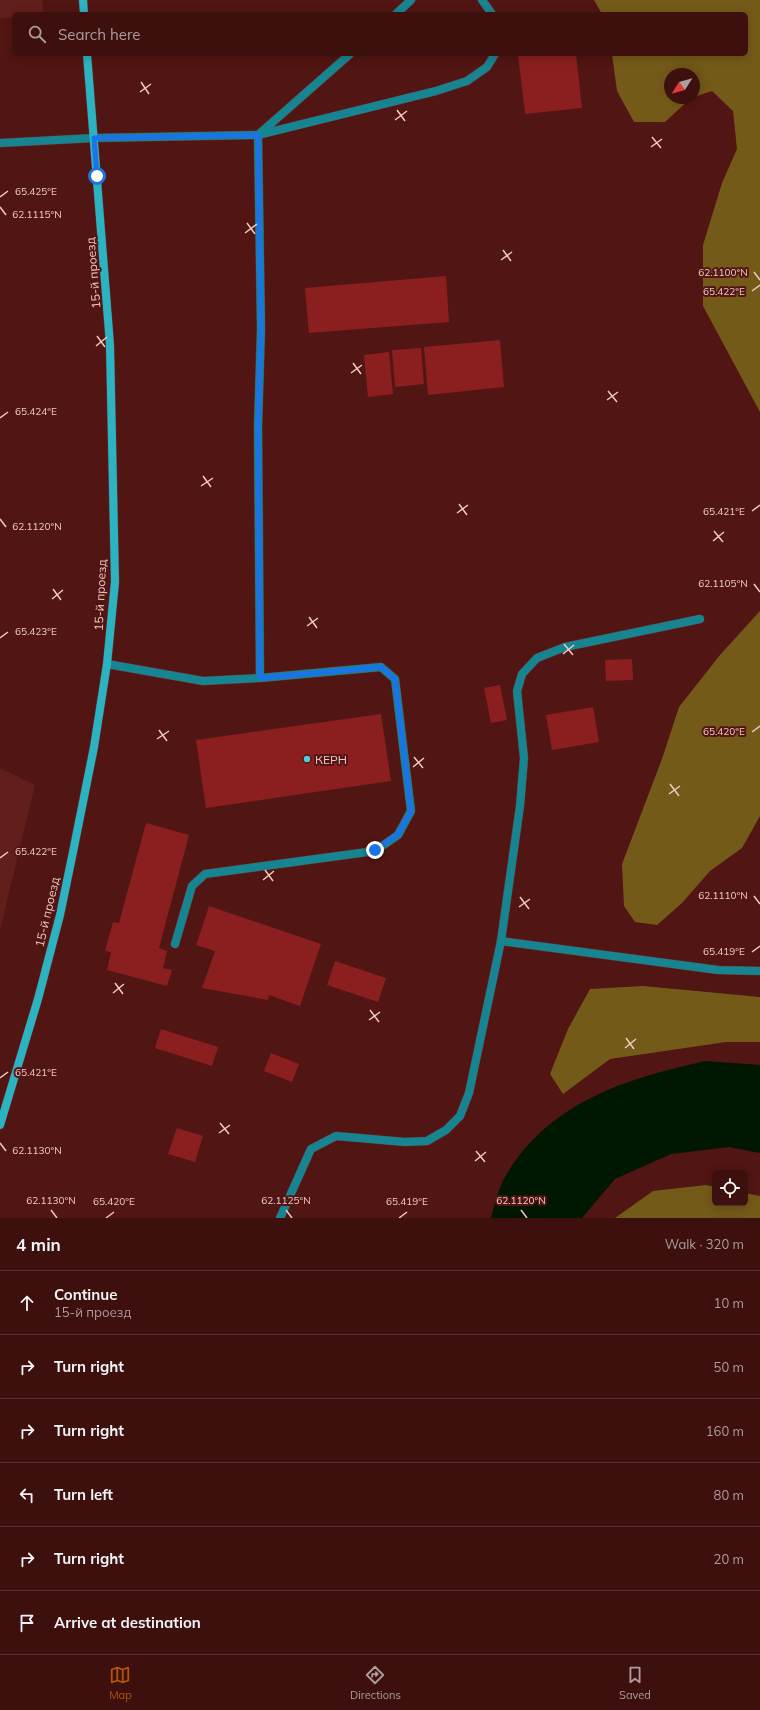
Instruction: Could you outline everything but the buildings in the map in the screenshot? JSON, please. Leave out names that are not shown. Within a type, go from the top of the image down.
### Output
[{"type":"main road","points":[[83,0],[84,12]]},
{"type":"main road","name":"15-й проезд","points":[[0,1125],[38,999],[60,915],[93,755],[107,664],[115,582],[111,361],[87,56]]},
{"type":"lane","points":[[398,12],[411,0]]},
{"type":"lane","points":[[482,0],[491,12]]},
{"type":"lane","points":[[260,678],[258,427],[261,329],[258,135],[348,56]]},
{"type":"lane","points":[[0,143],[94,138],[258,135],[436,91],[466,81],[487,67],[494,56]]},
{"type":"lane","points":[[280,1218],[311,1148],[336,1136],[405,1142],[427,1141],[446,1130],[460,1116],[470,1093],[501,941],[522,785],[524,758],[517,691],[522,674],[537,658],[565,647],[700,619]]},
{"type":"lane","points":[[107,664],[203,681],[260,678],[381,667],[395,679],[411,811],[398,834],[375,850],[205,874],[192,886],[175,944]]},
{"type":"lane","points":[[501,941],[718,970],[760,971]]},
{"type":"shaded area","points":[[0,0],[42,0],[44,12],[12,12],[12,17],[0,19]]},
{"type":"shaded area","points":[[594,0],[760,0],[760,412],[703,306],[703,245],[722,183],[737,149],[733,111],[712,91],[700,95],[700,68],[664,68],[664,104],[684,104],[665,122],[634,122],[617,91],[612,56],[748,56],[748,12],[601,12]]},
{"type":"shaded area","points":[[760,611],[760,816],[742,848],[710,871],[682,903],[657,925],[635,922],[624,906],[622,864],[662,759],[679,707],[720,655]]},
{"type":"shaded area","points":[[0,768],[35,785],[0,930]]},
{"type":"shaded area","points":[[643,986],[760,997],[760,1042],[726,1042],[610,1059],[563,1094],[550,1074],[568,1029],[590,989]]},
{"type":"shaded area","points":[[705,1061],[760,1065],[760,1153],[729,1147],[671,1154],[615,1179],[582,1218],[491,1218],[497,1196],[506,1175],[524,1150],[545,1128],[568,1111],[619,1085]]},
{"type":"shaded area","points":[[706,1185],[712,1186],[712,1206],[748,1206],[748,1194],[760,1196],[760,1218],[615,1218],[653,1191]]},
{"type":"place","name":"КЕРН","points":[[307,759]]},
{"type":"route","points":[[97,176],[94,138],[258,135],[261,329],[258,427],[260,678],[381,667],[395,679],[411,811],[398,834],[375,850]]}]
